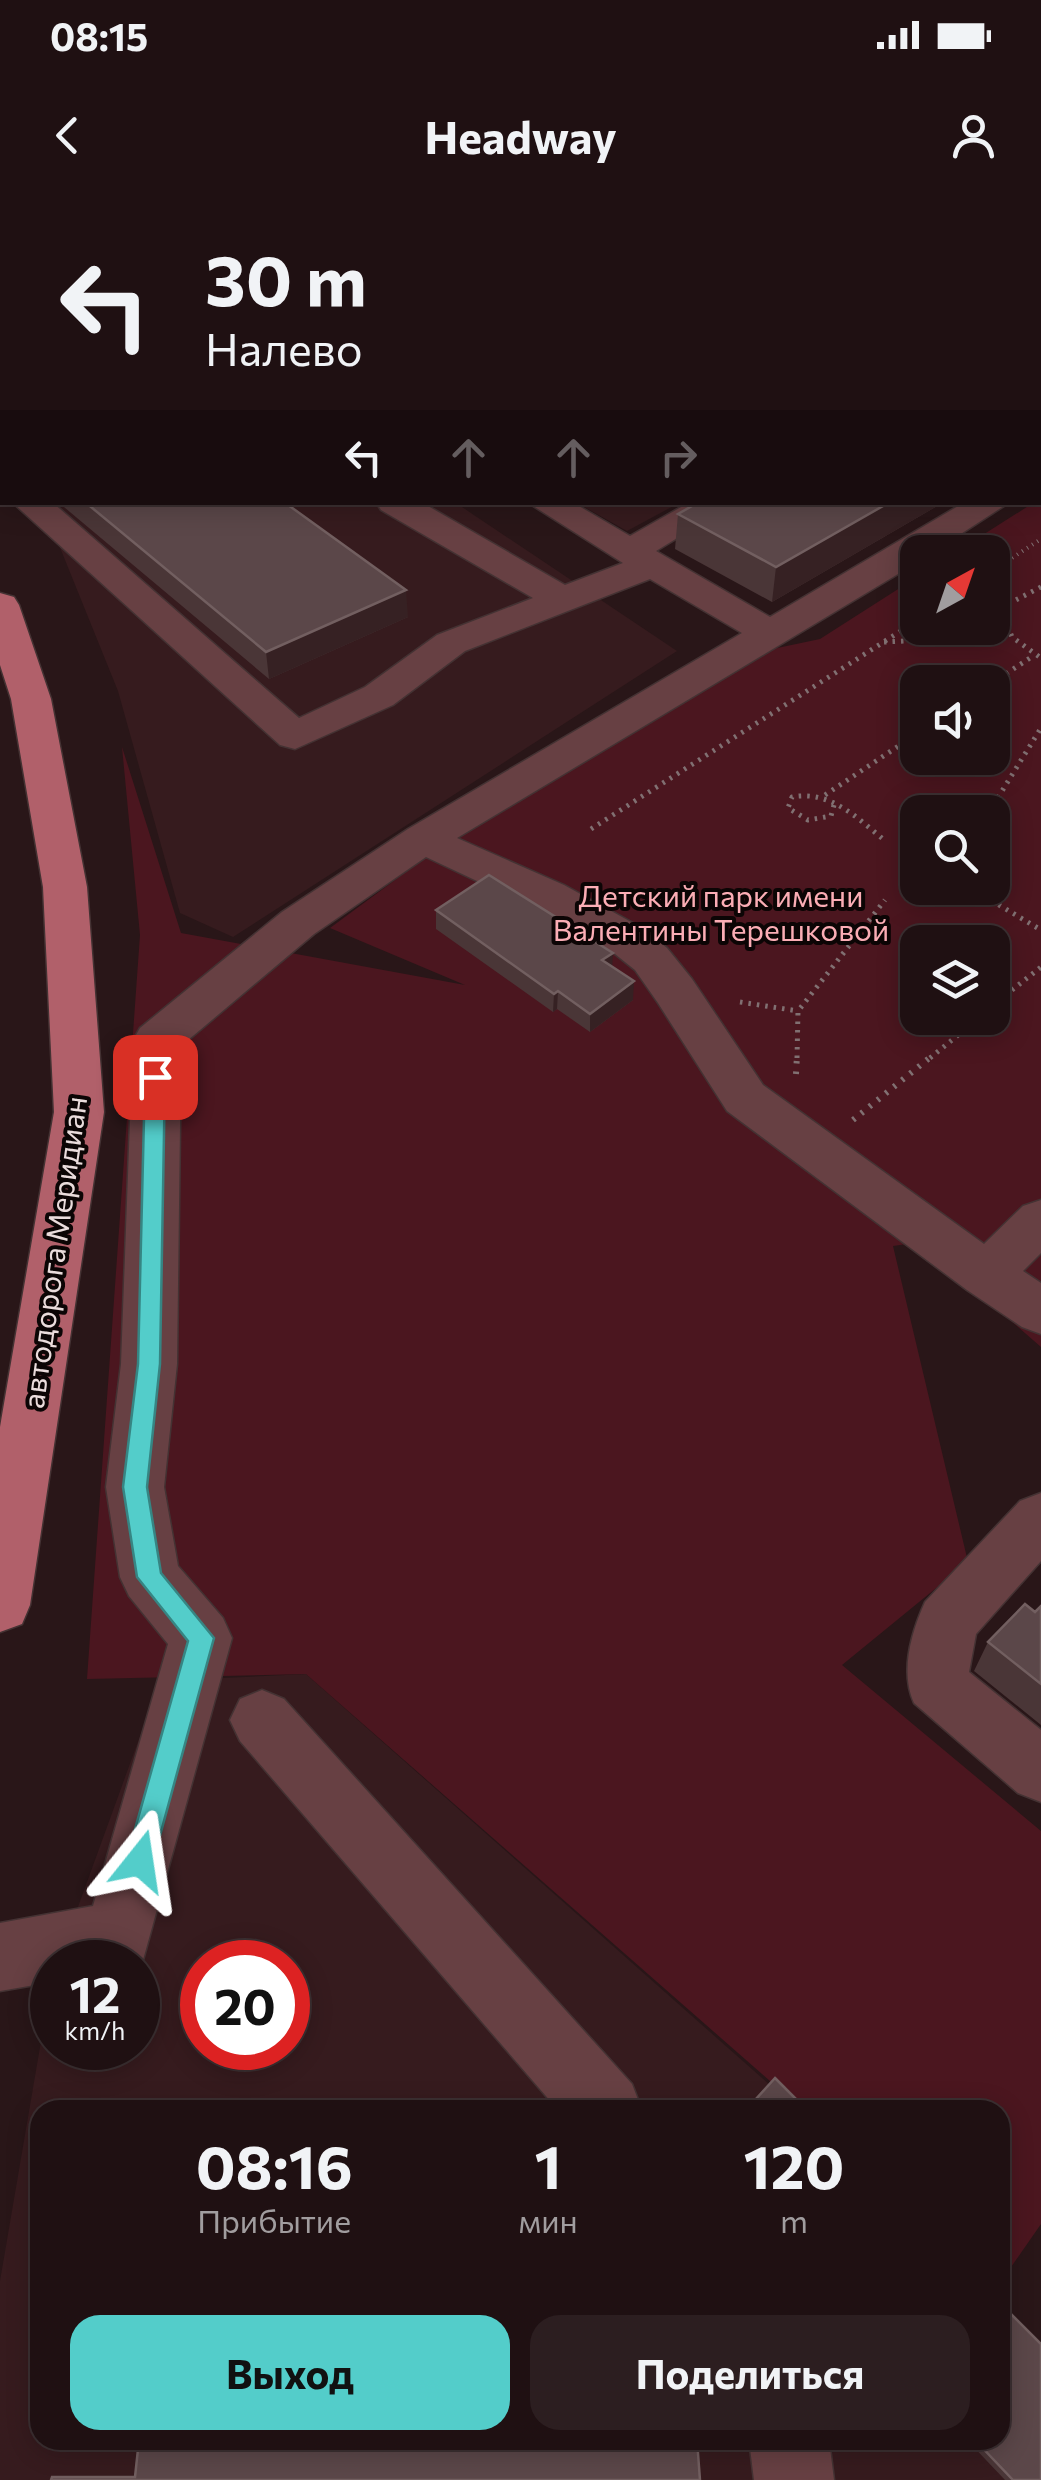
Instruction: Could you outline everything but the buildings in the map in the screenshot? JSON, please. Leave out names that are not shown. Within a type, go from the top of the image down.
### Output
[{"type":"main road","name":"автодорога Меридиан","points":[[0,605],[30,699],[65,887],[79,1112],[0,1605]]},
{"type":"street","points":[[33,505],[295,736],[379,696],[452,642],[564,600],[640,558],[714,505]]},
{"type":"street","points":[[399,505],[564,600]]},
{"type":"street","points":[[551,505],[770,633]]},
{"type":"street","points":[[0,1957],[119,1936],[202,1638],[150,1577],[135,1487],[149,1364],[149,1227],[157,1040],[298,923],[424,840],[987,505]]},
{"type":"street","points":[[424,840],[548,896],[626,939],[651,959],[676,992],[745,1098],[803,1144],[1041,1312]]},
{"type":"street","points":[[986,1275],[1041,1220]]},
{"type":"street","points":[[1041,1519],[946,1622],[936,1683],[1041,1771]]},
{"type":"street","points":[[262,1720],[597,2100]]},
{"type":"street","points":[[790,2450],[794,2480]]},
{"type":"path","points":[[1010,560],[1041,540]]},
{"type":"path","points":[[1010,603],[1041,586]]},
{"type":"path","points":[[591,829],[900,631]]},
{"type":"path","points":[[1010,637],[1037,657],[1010,673]]},
{"type":"path","points":[[882,642],[900,641]]},
{"type":"path","points":[[1000,795],[1041,728]]},
{"type":"path","points":[[824,795],[900,745]]},
{"type":"path","points":[[1028,750],[1041,750]]},
{"type":"path","points":[[834,805],[831,816],[816,822],[798,818],[788,808],[792,797],[807,792],[824,795],[884,838]]},
{"type":"path","points":[[803,1144],[798,1011],[886,900]]},
{"type":"path","points":[[999,905],[1041,930]]},
{"type":"path","points":[[1010,992],[1041,967]]},
{"type":"path","points":[[803,1144],[955,1035]]},
{"type":"shaded area","points":[[43,505],[459,505],[677,651],[233,937],[180,913],[118,691]]},
{"type":"shaded area","points":[[581,505],[675,505],[627,531]]},
{"type":"shaded area","points":[[306,1674],[787,2100],[31,2100],[36,2070],[160,2070],[160,1940],[66,1940],[160,1681]]},
{"type":"shaded area","points":[[30,2106],[30,2450],[1010,2450],[1041,2480],[0,2480],[0,2281]]},
{"type":"green space","name":"Детский парк имени Валентины Терешковой","points":[[1030,505],[1041,505],[1041,1347],[921,1242],[893,1246],[968,1562],[842,1665],[1041,1831],[1041,2224],[1010,2269],[1010,2100],[792,2100],[306,1674],[87,1679],[140,935],[122,747],[181,933],[465,985],[330,928],[460,832],[763,651],[820,639],[900,588],[900,645],[1010,645],[1010,535],[983,535]]},
{"type":"route","points":[[140,1861],[202,1638],[150,1577],[135,1487],[149,1364],[155,1077]]}]
